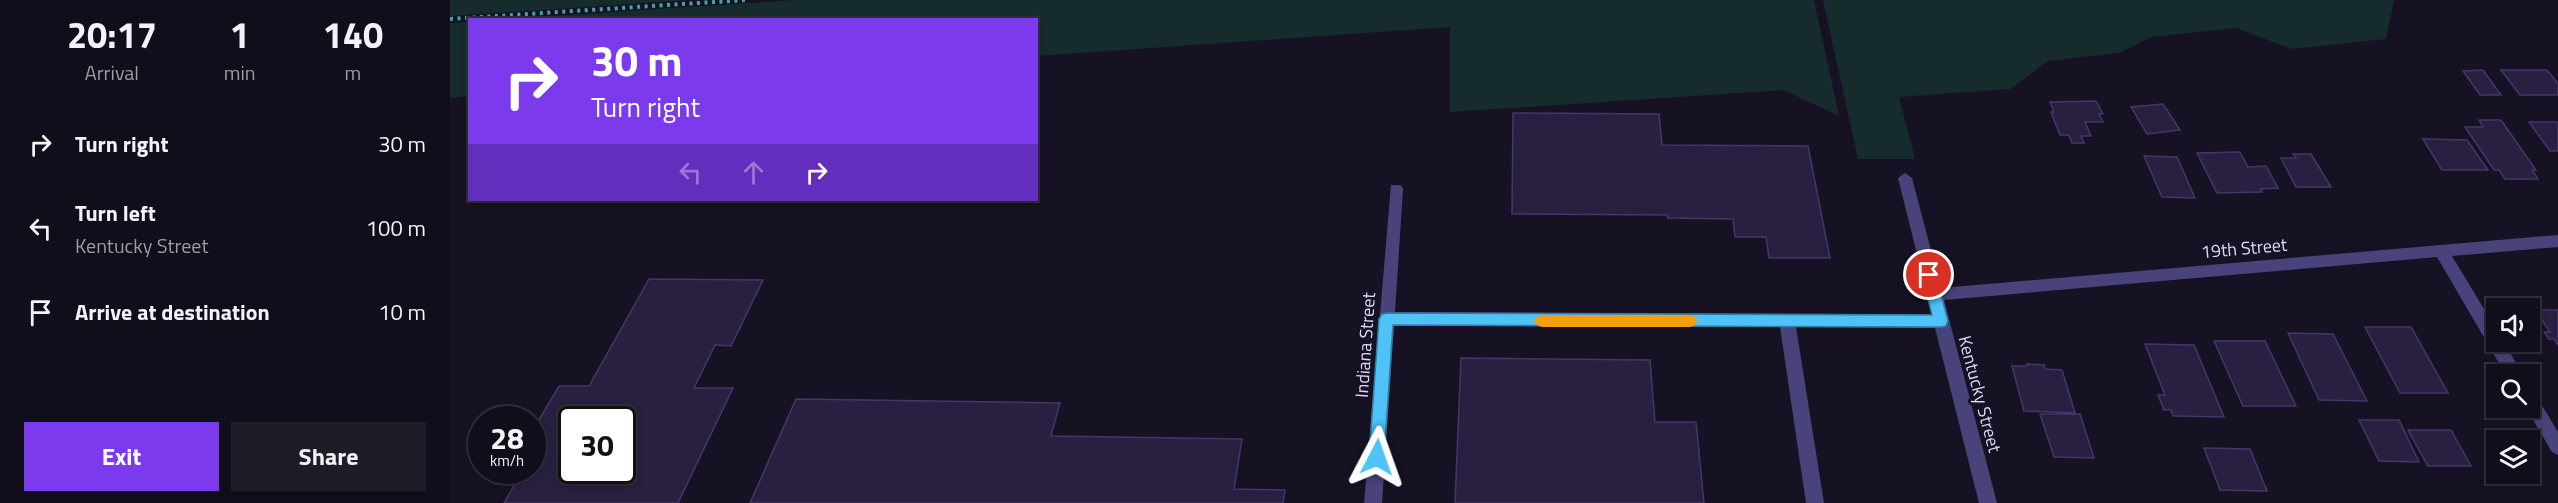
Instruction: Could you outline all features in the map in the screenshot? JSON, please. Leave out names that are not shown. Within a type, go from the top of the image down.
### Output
[{"type":"street","name":"Kentucky Street","points":[[1905,178],[1988,503]]},
{"type":"street","name":"Indiana Street","points":[[1373,503],[1396,189]]},
{"type":"street","name":"19th Street","points":[[1934,295],[2558,241]]},
{"type":"street","points":[[2441,251],[2508,364]]},
{"type":"street","points":[[1387,319],[1941,321]]},
{"type":"street","points":[[1787,321],[1815,503]]},
{"type":"street","points":[[2540,417],[2558,447]]},
{"type":"path","points":[[450,19],[745,0]]},
{"type":"green space","points":[[450,0],[690,0],[450,16]]},
{"type":"green space","points":[[795,0],[1814,0],[1839,116],[1784,90],[1450,112],[1450,27],[1038,56],[1038,18],[519,18]]},
{"type":"green space","points":[[1823,0],[2394,0],[2386,39],[2292,49],[2236,28],[2151,37],[2119,53],[2048,61],[2010,89],[1899,97],[1915,159],[1858,159]]},
{"type":"green space","points":[[468,22],[468,96],[450,98],[450,23]]},
{"type":"building","points":[[2483,70],[2501,95],[2480,95],[2463,71]]},
{"type":"building","points":[[2501,70],[2547,70],[2558,84],[2558,95],[2520,95]]},
{"type":"building","points":[[2096,101],[2103,114],[2099,114],[2103,122],[2085,122],[2091,136],[2081,136],[2084,143],[2072,143],[2069,135],[2060,135],[2051,112],[2054,112],[2050,102]]},
{"type":"building","points":[[2163,104],[2180,130],[2147,134],[2131,107]]},
{"type":"building","points":[[1513,113],[1659,114],[1662,145],[1808,146],[1830,258],[1769,258],[1766,237],[1735,237],[1733,219],[1668,218],[1667,215],[1512,214]]},
{"type":"building","points":[[2479,120],[2501,120],[2536,170],[2532,170],[2538,179],[2505,179],[2499,170],[2494,170],[2465,127],[2483,127]]},
{"type":"building","points":[[2529,122],[2558,122],[2558,151],[2550,151]]},
{"type":"building","points":[[2423,139],[2467,140],[2488,170],[2442,170]]},
{"type":"building","points":[[2240,152],[2248,167],[2266,166],[2278,188],[2260,189],[2262,192],[2217,193],[2197,153]]},
{"type":"building","points":[[2293,154],[2311,154],[2331,187],[2296,187],[2281,158],[2296,158]]},
{"type":"building","points":[[2144,156],[2177,157],[2195,198],[2162,197]]},
{"type":"building","points":[[649,279],[763,280],[731,346],[715,345],[694,388],[733,388],[678,503],[504,503],[515,484],[546,484],[546,408],[559,386],[589,386]]},
{"type":"building","points":[[2540,310],[2558,310],[2558,345],[2544,332],[2550,332],[2540,317]]},
{"type":"building","points":[[2365,327],[2411,327],[2448,393],[2400,393]]},
{"type":"building","points":[[2288,333],[2333,334],[2367,401],[2319,400]]},
{"type":"building","points":[[2214,341],[2265,341],[2296,406],[2243,406]]},
{"type":"building","points":[[2145,344],[2194,345],[2224,417],[2173,416],[2171,410],[2164,410],[2158,395],[2165,395]]},
{"type":"building","points":[[1461,358],[1650,360],[1655,422],[1696,422],[1704,503],[1455,503]]},
{"type":"building","points":[[2027,364],[2044,365],[2045,369],[2062,370],[2075,413],[2024,411],[2012,366],[2027,366]]},
{"type":"building","points":[[796,399],[1060,403],[1051,436],[1242,439],[1234,489],[1285,490],[1283,503],[750,503]]},
{"type":"building","points":[[2040,414],[2080,414],[2094,458],[2054,457]]},
{"type":"building","points":[[2359,420],[2399,420],[2419,462],[2379,461]]},
{"type":"building","points":[[2408,430],[2451,430],[2471,466],[2428,466]]},
{"type":"building","points":[[2204,448],[2250,449],[2267,491],[2220,490]]},
{"type":"slow traffic","points":[[1542,321],[1690,321]]},
{"type":"route","points":[[1377,457],[1387,319],[1941,321],[1929,275]]}]
